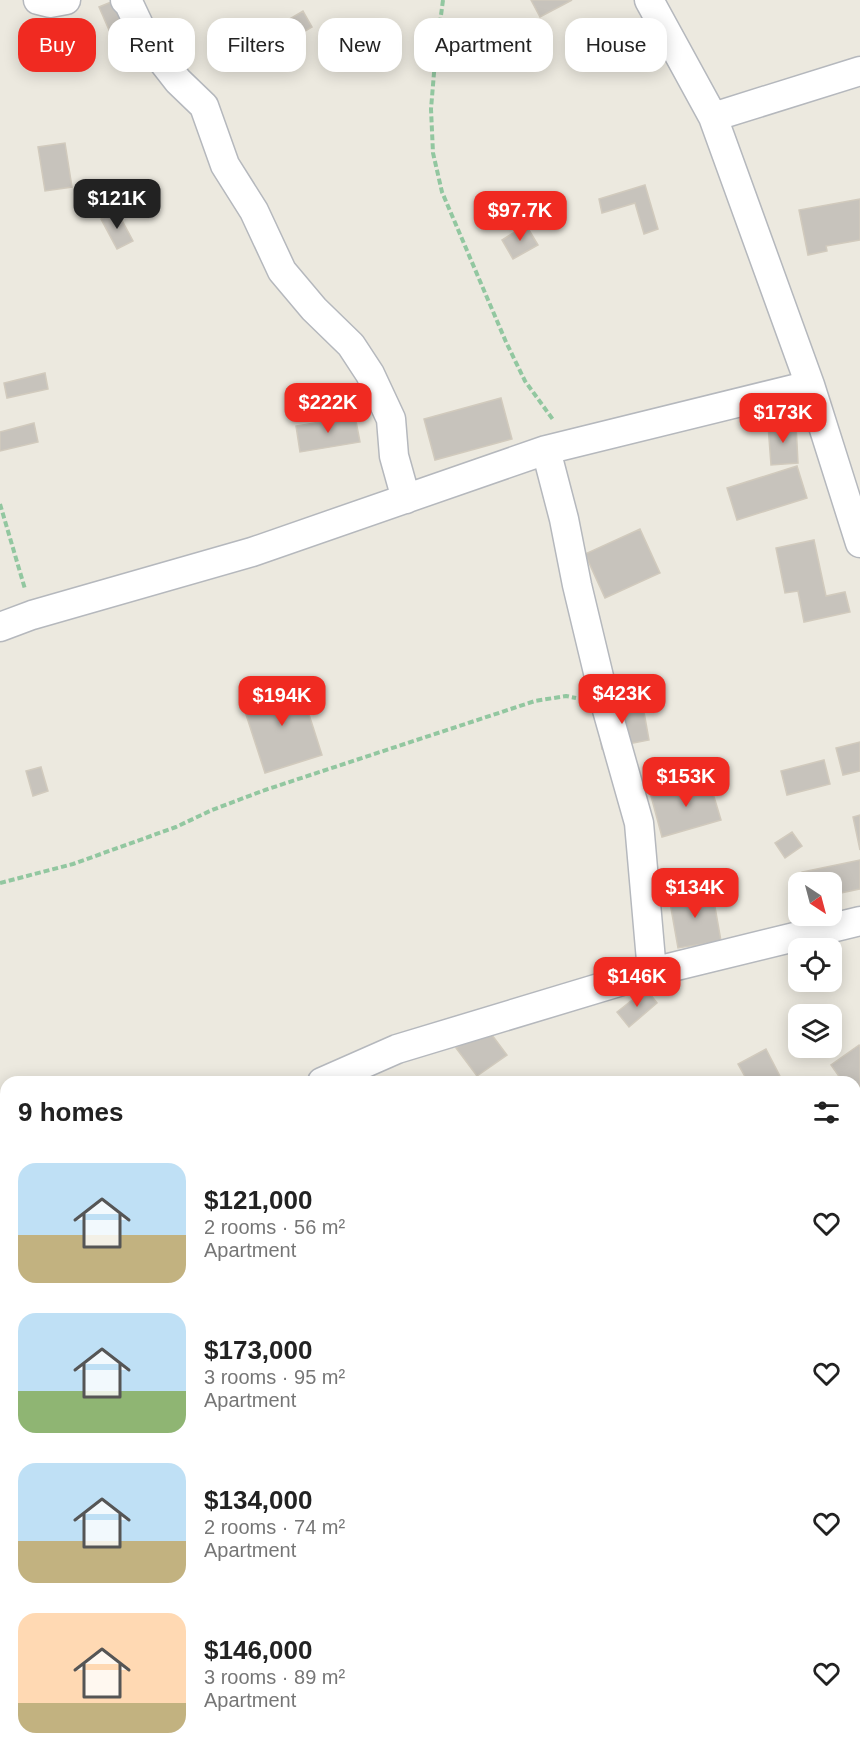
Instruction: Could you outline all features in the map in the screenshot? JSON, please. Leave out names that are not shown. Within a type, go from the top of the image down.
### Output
[{"type":"street","points":[[38,0],[50,3],[66,0]]},
{"type":"street","points":[[125,0],[146,40],[178,81],[204,106],[225,165],[254,211],[282,271],[314,309],[351,345],[370,374],[391,419],[394,456],[406,500]]},
{"type":"street","points":[[649,0],[712,117],[810,385],[860,543]]},
{"type":"street","points":[[712,117],[860,71]]},
{"type":"street","points":[[0,627],[32,615],[252,552],[558,446],[810,385]]},
{"type":"street","points":[[558,446],[564,519],[577,585],[607,710],[639,824],[652,972]]},
{"type":"street","points":[[336,1076],[397,1049],[652,972],[860,921]]},
{"type":"path","points":[[443,0],[431,109],[433,153],[442,192],[506,342],[558,446]]},
{"type":"path","points":[[0,504],[32,615]]},
{"type":"path","points":[[0,884],[73,864],[176,827],[265,790],[535,701],[566,696],[590,702],[607,710]]},
{"type":"building","points":[[116,0],[132,18],[108,18],[108,28],[99,7]]},
{"type":"building","points":[[531,0],[572,0],[540,17]]},
{"type":"building","points":[[303,11],[312,27],[306,31],[306,18],[291,18]]},
{"type":"building","points":[[65,143],[72,187],[45,191],[38,147]]},
{"type":"building","points":[[645,185],[658,229],[644,234],[635,203],[602,213],[599,199]]},
{"type":"building","points":[[860,199],[860,240],[826,246],[827,251],[808,255],[799,210]]},
{"type":"building","points":[[117,211],[133,241],[117,249],[101,219]]},
{"type":"building","points":[[526,225],[538,245],[513,259],[502,240]]},
{"type":"building","points":[[45,373],[48,389],[7,398],[4,383]]},
{"type":"building","points":[[501,398],[512,439],[435,460],[424,419]]},
{"type":"building","points":[[355,416],[360,442],[300,452],[296,426]]},
{"type":"building","points":[[34,423],[38,442],[0,451],[0,432]]},
{"type":"building","points":[[796,424],[798,463],[771,465],[768,425]]},
{"type":"building","points":[[797,466],[807,498],[737,520],[727,488]]},
{"type":"building","points":[[640,529],[660,573],[605,598],[585,554]]},
{"type":"building","points":[[814,540],[826,596],[845,592],[850,612],[804,622],[798,591],[785,593],[776,548]]},
{"type":"building","points":[[298,680],[322,755],[265,773],[241,699]]},
{"type":"building","points":[[642,701],[649,740],[602,749],[595,710]]},
{"type":"building","points":[[860,742],[860,771],[843,775],[836,748]]},
{"type":"building","points":[[824,760],[830,784],[787,795],[781,771]]},
{"type":"building","points":[[41,767],[48,791],[33,796],[26,771]]},
{"type":"building","points":[[709,780],[721,820],[662,837],[651,796]]},
{"type":"building","points":[[860,815],[860,850],[853,817]]},
{"type":"building","points":[[792,832],[802,846],[785,858],[775,843]]},
{"type":"building","points":[[860,860],[860,889],[842,893],[842,872],[802,872]]},
{"type":"building","points":[[712,890],[721,941],[678,948],[669,897]]},
{"type":"building","points":[[646,989],[657,1003],[629,1027],[617,1012]]},
{"type":"building","points":[[486,1027],[507,1055],[477,1076],[456,1048]]},
{"type":"building","points":[[859,1045],[860,1076],[839,1076],[831,1065]]},
{"type":"building","points":[[766,1049],[780,1076],[745,1076],[738,1064]]}]
